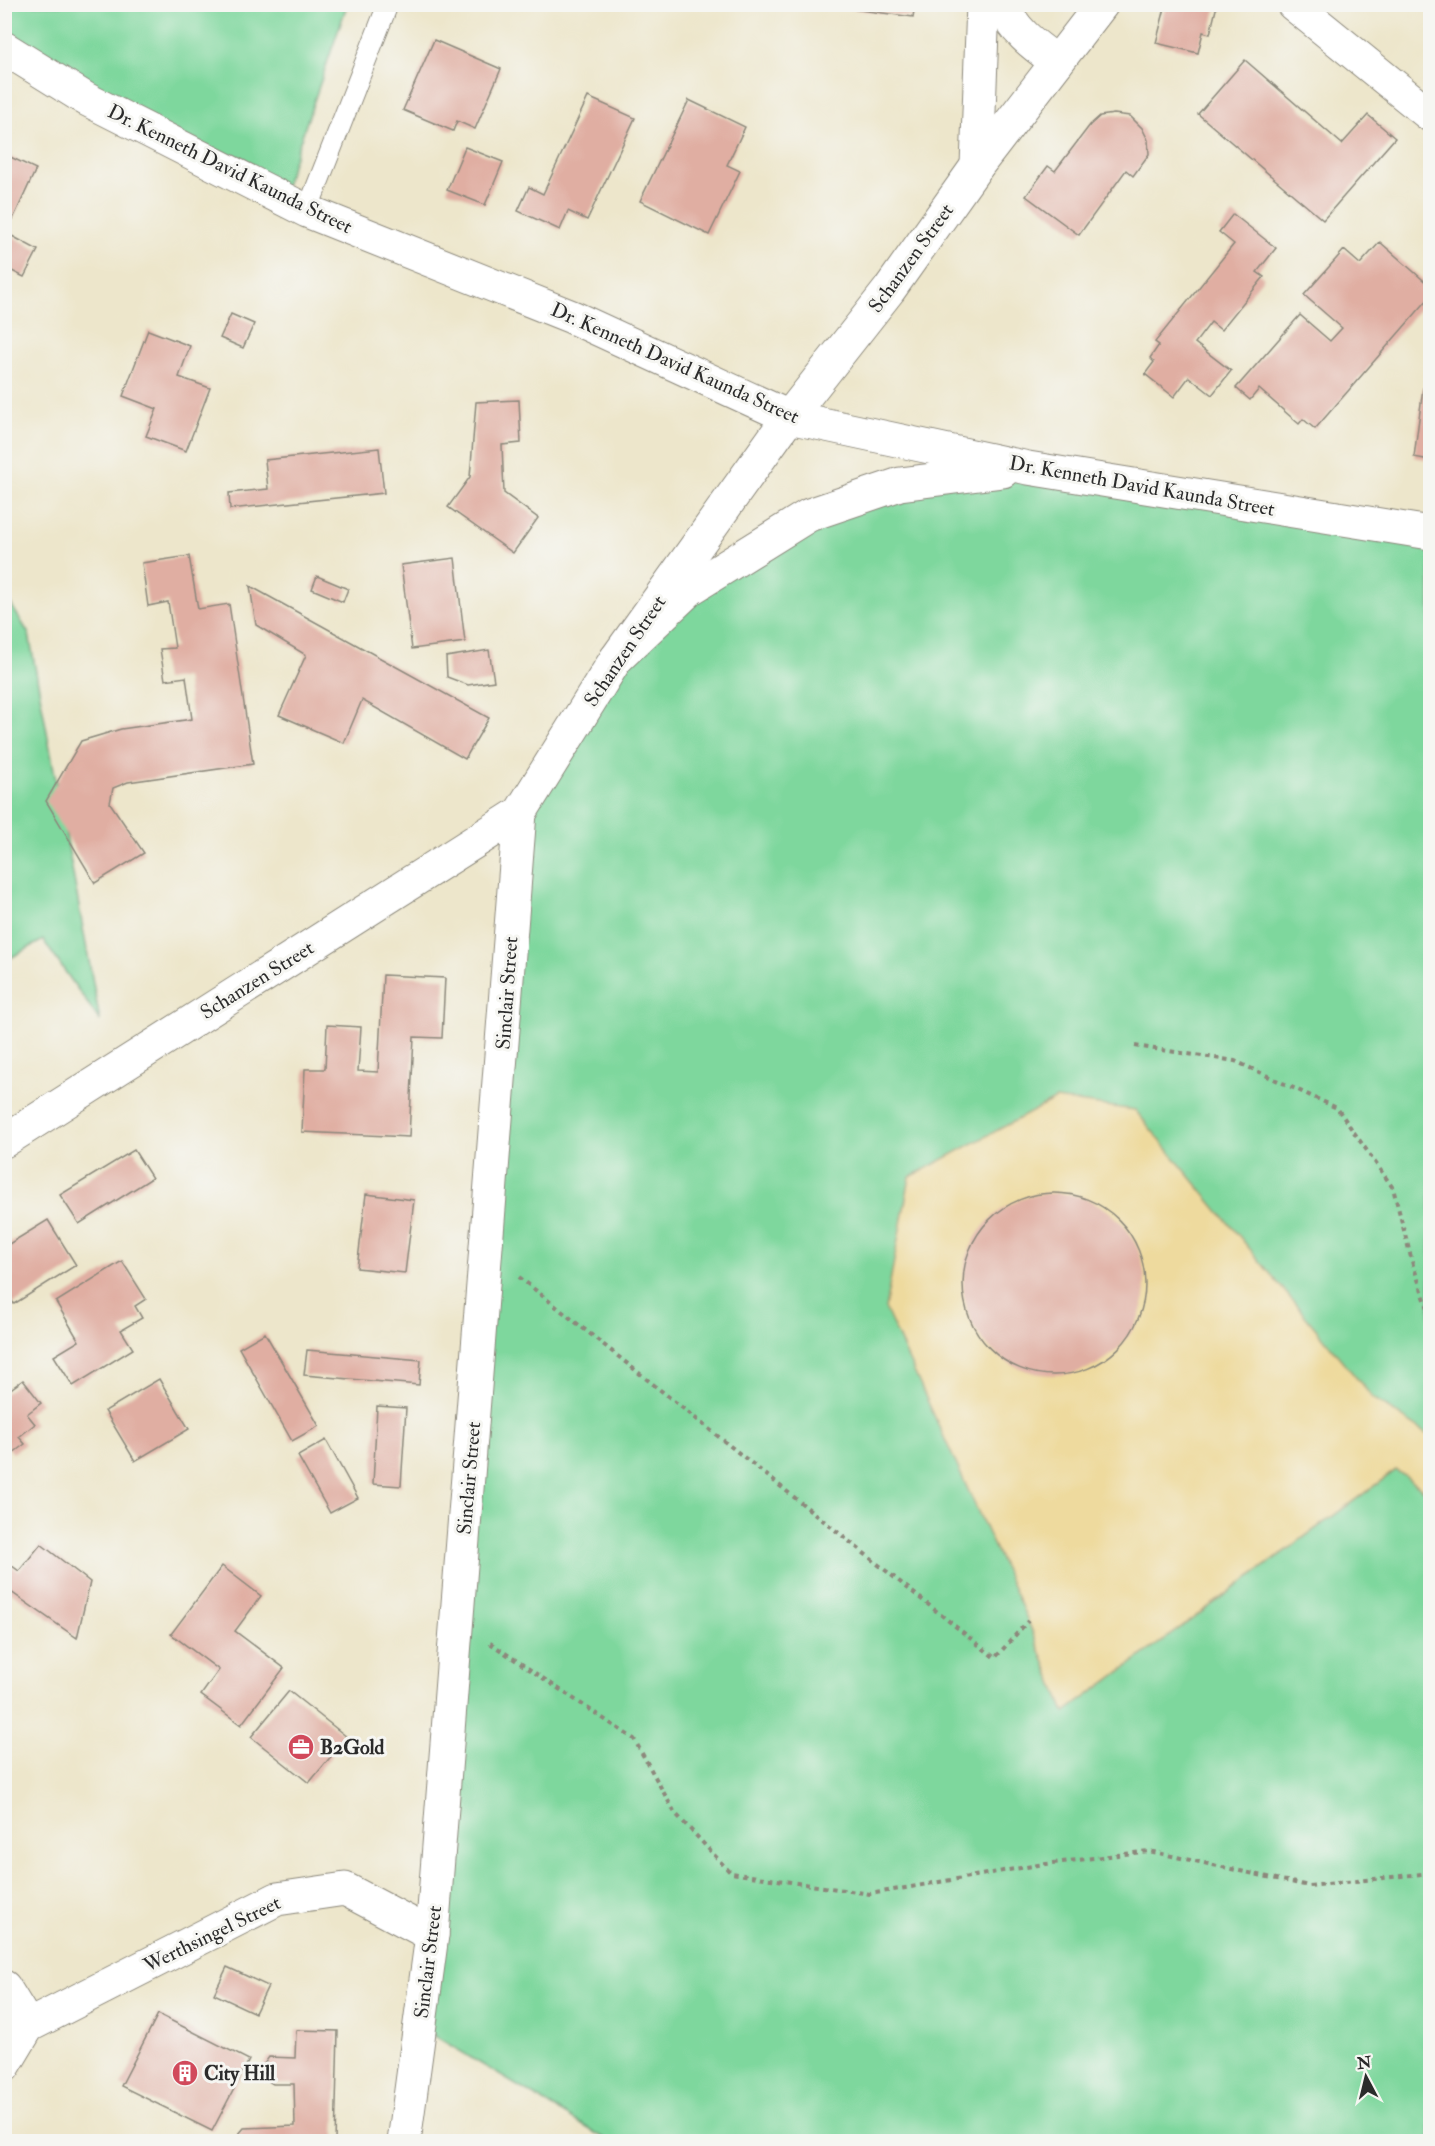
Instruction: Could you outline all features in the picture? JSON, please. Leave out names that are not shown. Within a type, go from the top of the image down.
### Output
[{"type":"street","points":[[977,166],[983,4]]},
{"type":"street","points":[[1003,4],[1007,14],[1026,39],[1057,62]]},
{"type":"street","name":"Schanzen Street","points":[[4,1141],[520,813],[616,659],[789,417],[890,290],[977,166],[1102,4]]},
{"type":"street","points":[[1293,4],[1431,116]]},
{"type":"street","name":"Dr. Kenneth David Kaunda Street","points":[[4,48],[86,99],[307,211],[572,317],[789,417],[1028,468],[1431,533]]},
{"type":"street","points":[[616,659],[690,589],[809,515],[900,484],[1028,468]]},
{"type":"street","name":"Sinclair Street","points":[[404,2142],[432,1935],[488,1252],[520,813]]},
{"type":"street","name":"Werthsingel Street","points":[[28,2026],[277,1899],[345,1889],[432,1935]]},
{"type":"street","points":[[4,1986],[28,2026],[4,2066]]},
{"type":"lane","points":[[307,211],[388,4]]},
{"type":"path","points":[[1135,1046],[1235,1060],[1337,1108],[1393,1188],[1413,1265],[1431,1314]]},
{"type":"path","points":[[488,1252],[995,1658],[1028,1621]]},
{"type":"path","points":[[457,1620],[634,1738],[675,1813],[731,1873],[870,1894],[1038,1865],[1149,1851],[1309,1886],[1431,1873]]},
{"type":"green space","points":[[4,5],[347,5],[281,197],[5,48]]},
{"type":"green space","points":[[1028,468],[1430,533],[1430,1436],[1373,1398],[1028,1621],[1065,1711],[1396,1470],[1430,1494],[1430,2141],[609,2141],[420,2027],[520,813],[616,659],[809,515]]},
{"type":"green space","points":[[4,593],[29,634],[100,1021],[43,940],[5,961]]},
{"type":"sand","points":[[1056,1099],[1135,1110],[1373,1398],[1430,1436],[1430,1494],[1396,1470],[1065,1712],[1028,1621],[885,1308],[910,1177]]},
{"type":"building","points":[[846,4],[915,4],[913,17],[845,8]]},
{"type":"building","points":[[1166,4],[1217,5],[1210,34],[1203,32],[1198,53],[1156,43]]},
{"type":"building","points":[[434,40],[501,69],[475,129],[457,121],[453,131],[403,110]]},
{"type":"building","points":[[1245,60],[1342,144],[1368,115],[1395,138],[1323,220],[1198,114]]},
{"type":"building","points":[[588,97],[635,118],[587,220],[568,211],[560,230],[518,211],[529,187],[543,194]]},
{"type":"building","points":[[689,100],[745,127],[727,165],[740,171],[709,235],[640,201]]},
{"type":"building","points":[[1114,114],[1130,116],[1142,128],[1148,140],[1149,154],[1133,176],[1126,170],[1079,235],[1026,196],[1048,166],[1055,171],[1090,125],[1100,116]]},
{"type":"building","points":[[465,147],[503,162],[485,205],[447,190]]},
{"type":"building","points":[[4,154],[36,169],[13,219],[4,215]]},
{"type":"building","points":[[1233,214],[1276,248],[1257,272],[1264,277],[1221,330],[1211,322],[1195,343],[1231,371],[1212,395],[1189,377],[1174,397],[1145,374],[1154,362],[1150,358],[1159,345],[1155,342],[1234,244],[1219,232]]},
{"type":"building","points":[[12,236],[38,250],[24,277],[4,267],[4,250]]},
{"type":"building","points":[[1380,242],[1430,286],[1430,297],[1315,429],[1303,419],[1299,424],[1259,389],[1250,400],[1236,388],[1300,315],[1330,341],[1342,328],[1304,295],[1344,250],[1360,264]]},
{"type":"building","points":[[231,314],[254,324],[243,348],[220,338]]},
{"type":"building","points":[[148,330],[190,346],[179,377],[210,388],[186,451],[146,436],[157,409],[123,396]]},
{"type":"building","points":[[1423,388],[1430,389],[1430,460],[1414,457]]},
{"type":"building","points":[[519,400],[521,443],[502,445],[504,493],[538,518],[513,553],[448,507],[470,477],[476,402]]},
{"type":"building","points":[[379,448],[384,493],[230,509],[229,493],[268,489],[265,460]]},
{"type":"building","points":[[189,556],[198,609],[229,604],[253,764],[128,782],[113,788],[110,803],[144,853],[95,883],[46,801],[81,741],[121,729],[192,719],[186,677],[165,680],[160,649],[175,648],[168,602],[148,606],[142,563]]},
{"type":"building","points":[[455,558],[465,642],[412,649],[401,565]]},
{"type":"building","points":[[317,576],[348,589],[343,602],[312,589]]},
{"type":"building","points":[[250,586],[489,718],[465,759],[362,700],[344,743],[279,715],[306,655],[256,625]]},
{"type":"building","points":[[489,650],[494,681],[468,685],[447,677],[446,657]]},
{"type":"building","points":[[383,975],[445,978],[442,1038],[414,1037],[409,1137],[302,1132],[305,1069],[325,1069],[327,1025],[361,1027],[358,1071],[378,1072]]},
{"type":"building","points":[[134,1150],[152,1178],[79,1224],[60,1195]]},
{"type":"building","points":[[1054,1193],[1089,1200],[1118,1220],[1138,1249],[1145,1284],[1138,1319],[1118,1348],[1089,1368],[1054,1375],[1019,1368],[990,1348],[970,1319],[963,1284],[970,1249],[990,1220],[1019,1200]]},
{"type":"building","points":[[366,1194],[414,1200],[405,1273],[357,1268]]},
{"type":"building","points":[[48,1220],[76,1265],[14,1304],[4,1289],[4,1247]]},
{"type":"building","points":[[122,1261],[146,1299],[135,1306],[142,1318],[121,1330],[133,1349],[73,1386],[54,1356],[79,1341],[56,1302]]},
{"type":"building","points":[[265,1333],[319,1426],[292,1441],[239,1348]]},
{"type":"building","points":[[307,1350],[421,1360],[419,1385],[304,1375]]},
{"type":"building","points":[[159,1379],[189,1429],[135,1461],[105,1411]]},
{"type":"building","points":[[23,1380],[41,1403],[27,1414],[35,1424],[19,1437],[25,1444],[13,1453],[4,1443],[4,1394]]},
{"type":"building","points":[[377,1406],[406,1408],[401,1486],[373,1484]]},
{"type":"building","points":[[326,1440],[358,1498],[330,1513],[298,1456]]},
{"type":"building","points":[[41,1544],[90,1582],[77,1638],[4,1587],[4,1560],[19,1571]]},
{"type":"building","points":[[222,1566],[261,1596],[235,1631],[284,1668],[241,1725],[201,1695],[219,1670],[171,1634]]},
{"type":"building","points":[[289,1691],[347,1737],[309,1783],[251,1737]]},
{"type":"building","points":[[227,1967],[268,1986],[255,2013],[214,1994]]},
{"type":"building","name":"City Hill","points":[[158,2014],[249,2060],[212,2131],[121,2086]]},
{"type":"building","points":[[296,2030],[338,2031],[335,2142],[232,2142],[244,2128],[295,2126],[294,2084],[273,2084],[257,2074],[269,2057],[295,2058]]},
{"type":"place","name":"B2Gold","points":[[301,1747]]},
{"type":"place","name":"City Hill","points":[[185,2073]]}]
